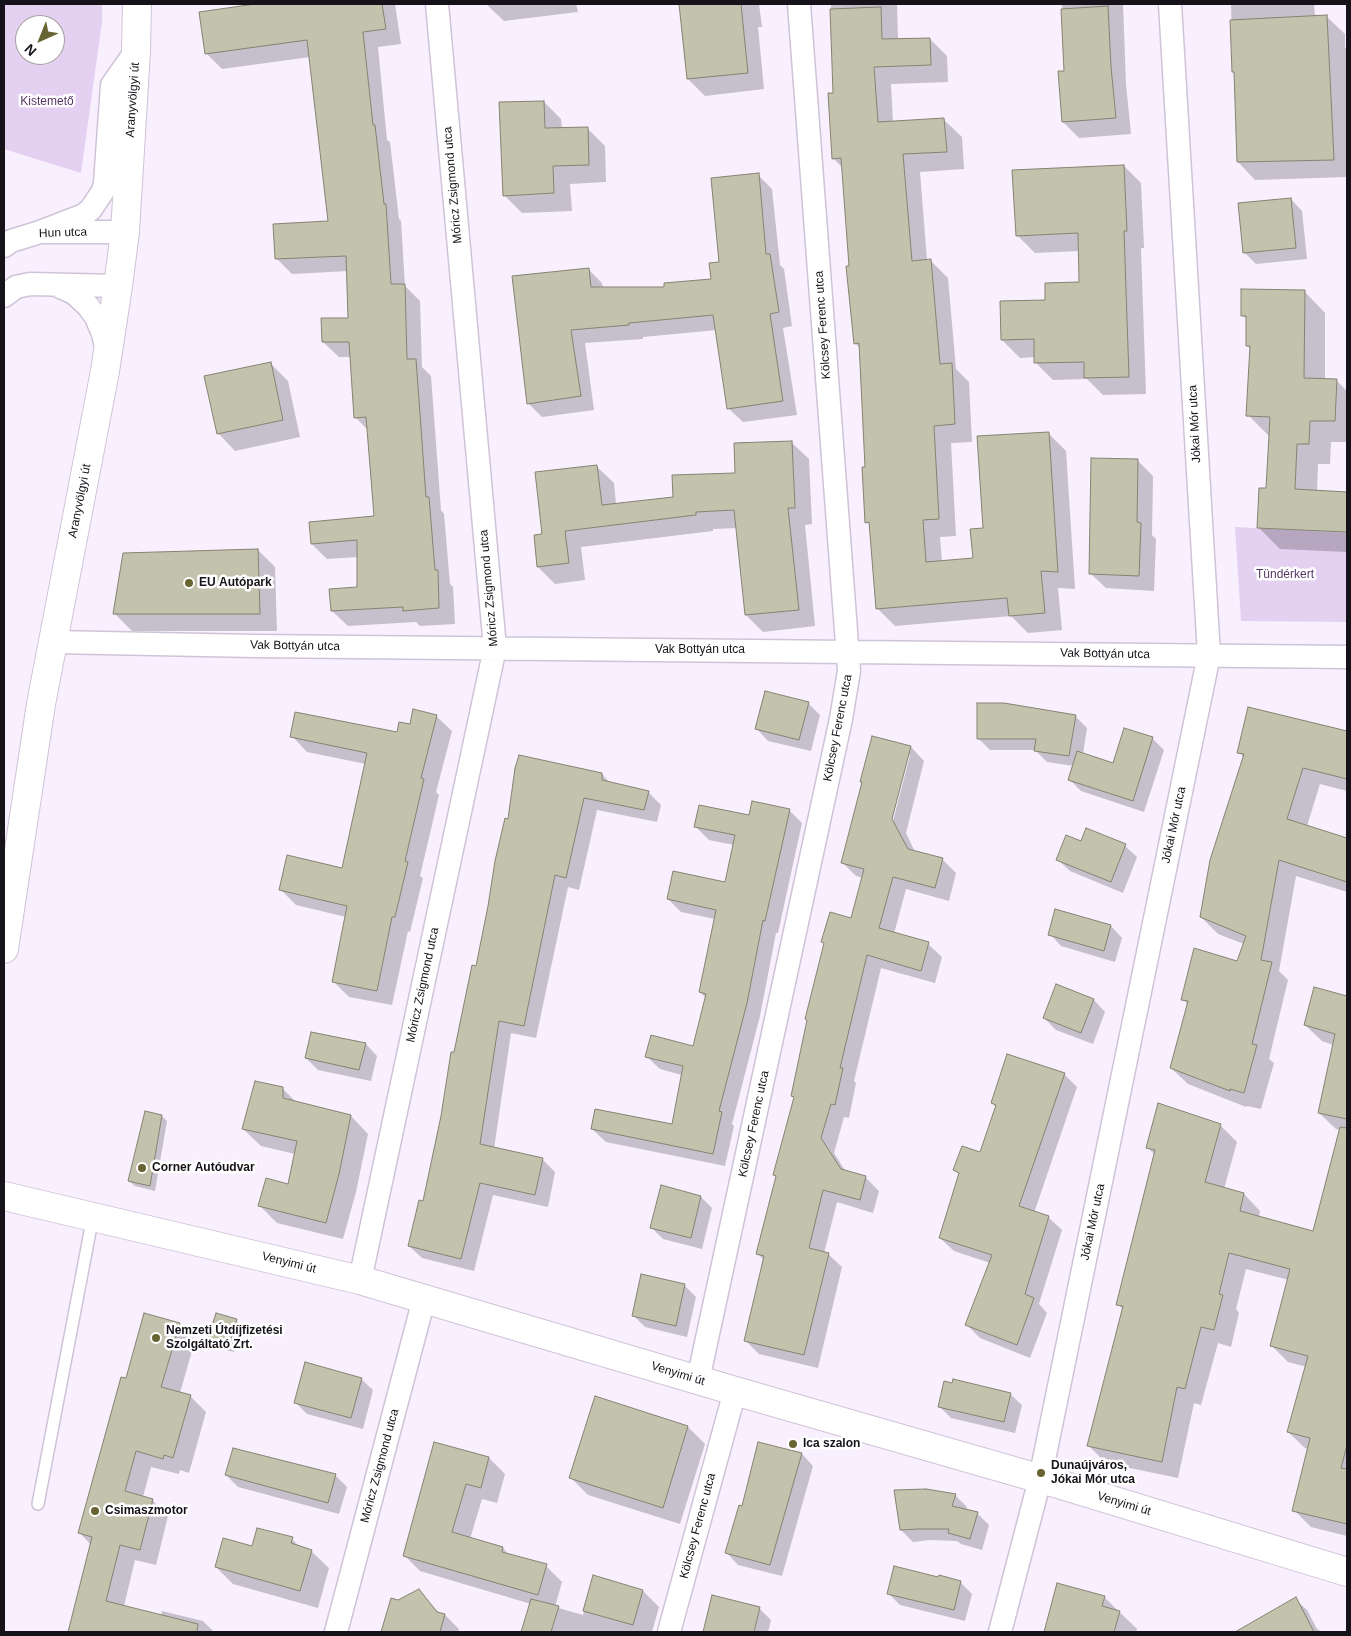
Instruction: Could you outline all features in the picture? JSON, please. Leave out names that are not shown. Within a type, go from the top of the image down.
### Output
[{"type":"street","name":"Aranyvölgyi út","points":[[4,949],[41,704],[108,355],[118,286],[124,232],[136,52],[137,4]]},
{"type":"street","name":"Móricz Zsigmond utca","points":[[360,1280],[495,648],[437,4]]},
{"type":"street","name":"Kölcsey Ferenc utca","points":[[698,1380],[841,719],[849,671],[799,4]]},
{"type":"street","name":"Jókai Mór utca","points":[[1000,1632],[1040,1479],[1209,655],[1170,4]]},
{"type":"street","name":"Aranyvölgyi út","points":[[40,232],[84,215],[91,209],[103,192],[112,86],[136,52]]},
{"type":"street","name":"Hun utca","points":[[4,246],[11,241],[40,232],[124,232]]},
{"type":"street","points":[[4,296],[16,287],[30,284],[118,286]]},
{"type":"street","points":[[56,284],[74,294],[92,312],[103,334],[108,355]]},
{"type":"street","name":"Vak Bottyán utca","points":[[53,642],[255,646],[1347,657]]},
{"type":"street","name":"Venyimi út","points":[[4,1196],[360,1280],[1040,1479],[1347,1572]]},
{"type":"street","name":"Móricz Zsigmond utca","points":[[336,1632],[424,1300]]},
{"type":"street","name":"Kölcsey Ferenc utca","points":[[669,1632],[735,1391]]},
{"type":"lane","points":[[38,1504],[93,1216]]},
{"type":"green space","name":"Kistemető","points":[[4,4],[102,4],[102,22],[81,173],[4,149]]},
{"type":"green space","name":"Tündérkert","points":[[1235,527],[1347,533],[1347,622],[1241,621]]},
{"type":"building","points":[[255,4],[382,4],[386,29],[363,32],[373,125],[375,125],[384,204],[386,204],[391,284],[405,284],[407,359],[416,359],[426,497],[429,497],[435,570],[438,570],[439,608],[403,611],[403,607],[331,611],[329,589],[357,587],[357,540],[311,544],[309,522],[374,516],[366,417],[354,418],[349,342],[322,342],[321,318],[348,318],[346,256],[275,259],[273,224],[328,221],[307,40],[205,54],[199,12]]},
{"type":"building","points":[[679,4],[741,4],[748,73],[687,79]]},
{"type":"building","points":[[1108,6],[1116,118],[1062,122],[1058,71],[1064,71],[1061,9]]},
{"type":"building","points":[[881,7],[882,39],[930,38],[931,65],[874,67],[878,122],[944,118],[947,152],[903,154],[912,261],[931,259],[940,364],[952,363],[955,424],[934,426],[939,519],[923,520],[926,562],[973,558],[970,529],[983,528],[977,436],[1049,432],[1058,572],[1041,571],[1045,613],[1009,616],[1007,598],[876,609],[869,522],[865,523],[862,467],[865,467],[859,343],[854,344],[846,266],[849,266],[841,158],[832,159],[828,93],[833,93],[830,9]]},
{"type":"building","points":[[1327,15],[1334,160],[1237,162],[1230,20]]},
{"type":"building","points":[[544,101],[545,128],[588,127],[589,165],[553,166],[554,193],[503,196],[499,102]]},
{"type":"building","points":[[1124,165],[1127,231],[1124,231],[1129,377],[1084,378],[1084,362],[1034,363],[1034,339],[1001,340],[1000,301],[1045,300],[1045,283],[1079,282],[1078,233],[1016,236],[1012,170]]},
{"type":"building","points":[[759,173],[766,254],[770,254],[779,312],[770,314],[783,401],[727,409],[713,315],[571,330],[581,396],[527,404],[512,276],[589,268],[591,287],[664,287],[664,283],[711,279],[709,263],[719,262],[711,178]]},
{"type":"building","points":[[1291,198],[1296,248],[1243,253],[1238,203]]},
{"type":"building","points":[[1241,289],[1305,290],[1304,378],[1337,379],[1335,421],[1310,421],[1309,444],[1297,444],[1295,489],[1347,492],[1347,532],[1257,528],[1259,488],[1266,488],[1270,417],[1246,416],[1250,346],[1246,346],[1246,316],[1241,316]]},
{"type":"building","points":[[271,362],[283,420],[217,434],[204,376]]},
{"type":"building","points":[[792,441],[795,508],[788,508],[799,610],[745,615],[734,510],[696,512],[696,515],[565,531],[569,563],[537,567],[534,535],[542,534],[535,472],[597,465],[602,505],[673,497],[672,475],[735,473],[734,443]]},
{"type":"building","points":[[1091,458],[1138,459],[1137,522],[1141,523],[1139,576],[1089,574]]},
{"type":"building","name":"EU Autópark","points":[[258,549],[260,614],[113,614],[123,553]]},
{"type":"building","points":[[765,691],[809,702],[799,740],[755,729]]},
{"type":"building","points":[[977,703],[1004,703],[1076,715],[1069,756],[1034,751],[1036,739],[977,739]]},
{"type":"building","points":[[1248,707],[1347,731],[1347,779],[1303,768],[1287,819],[1347,838],[1347,882],[1279,860],[1261,960],[1272,962],[1252,1044],[1257,1045],[1244,1093],[1230,1089],[1230,1091],[1170,1068],[1188,1001],[1181,1000],[1194,948],[1237,961],[1246,936],[1200,917],[1210,860],[1244,754],[1237,753]]},
{"type":"building","points":[[413,709],[437,715],[421,778],[424,779],[405,861],[408,862],[395,917],[392,917],[377,991],[332,982],[347,906],[279,890],[287,855],[342,868],[367,753],[290,737],[295,712],[397,732],[399,722],[410,724]]},
{"type":"building","points":[[1124,728],[1153,737],[1133,801],[1068,780],[1077,751],[1113,763]]},
{"type":"building","points":[[872,736],[911,746],[892,819],[908,849],[943,858],[935,888],[893,877],[879,928],[929,942],[921,971],[867,955],[840,1068],[843,1068],[835,1105],[831,1104],[821,1138],[841,1169],[866,1176],[860,1200],[823,1190],[809,1248],[829,1253],[804,1355],[744,1341],[764,1256],[756,1254],[776,1176],[773,1175],[794,1097],[791,1096],[807,1020],[805,1019],[824,943],[821,942],[830,912],[851,918],[864,869],[841,863]]},
{"type":"building","points":[[519,755],[602,773],[602,780],[649,791],[644,810],[584,798],[566,878],[555,875],[524,1026],[499,1021],[480,1144],[543,1158],[535,1195],[480,1183],[461,1259],[408,1246],[419,1200],[423,1201],[441,1116],[451,1052],[454,1052],[472,965],[476,966],[495,861],[505,818],[508,819],[515,768]]},
{"type":"building","points":[[752,801],[790,809],[765,921],[763,920],[747,1003],[719,1111],[722,1112],[713,1154],[591,1129],[595,1109],[672,1124],[683,1066],[645,1057],[651,1035],[693,1046],[706,994],[699,992],[716,910],[667,899],[673,871],[725,882],[735,835],[694,827],[699,805],[749,815]]},
{"type":"building","points":[[1086,828],[1126,844],[1111,882],[1056,860],[1066,835],[1081,841]]},
{"type":"building","points":[[1055,909],[1111,925],[1104,951],[1048,935]]},
{"type":"building","points":[[1056,984],[1094,999],[1081,1033],[1043,1018]]},
{"type":"building","points":[[1314,987],[1347,996],[1347,1119],[1318,1113],[1335,1034],[1304,1025]]},
{"type":"building","points":[[311,1032],[366,1043],[359,1070],[305,1058]]},
{"type":"building","points":[[1007,1054],[1065,1073],[1019,1206],[1049,1216],[1025,1294],[1034,1298],[1017,1345],[965,1325],[992,1255],[939,1238],[959,1173],[953,1170],[962,1146],[980,1152],[996,1105],[991,1103]]},
{"type":"building","points":[[255,1081],[283,1087],[283,1098],[351,1115],[339,1174],[326,1223],[258,1206],[266,1178],[288,1184],[297,1141],[242,1129]]},
{"type":"building","points":[[1158,1103],[1221,1124],[1205,1182],[1244,1193],[1240,1211],[1313,1231],[1340,1127],[1347,1128],[1347,1445],[1341,1468],[1347,1469],[1347,1524],[1292,1511],[1310,1438],[1287,1432],[1308,1356],[1270,1346],[1290,1269],[1229,1253],[1219,1294],[1223,1295],[1214,1330],[1201,1327],[1185,1389],[1177,1387],[1162,1462],[1087,1446],[1123,1306],[1116,1305],[1155,1150],[1146,1148]]},
{"type":"building","points":[[145,1111],[162,1115],[150,1186],[128,1181]]},
{"type":"building","points":[[661,1185],[701,1196],[691,1238],[650,1228]]},
{"type":"building","points":[[641,1274],[685,1284],[676,1326],[632,1316]]},
{"type":"building","points":[[144,1313],[180,1323],[161,1387],[191,1395],[173,1458],[164,1455],[163,1459],[136,1451],[125,1491],[153,1499],[140,1550],[120,1545],[106,1601],[198,1624],[197,1632],[68,1632],[92,1537],[78,1533],[121,1377],[126,1378]]},
{"type":"building","points":[[216,1313],[237,1319],[228,1348],[207,1342]]},
{"type":"building","points":[[305,1362],[362,1378],[351,1418],[294,1403]]},
{"type":"building","points":[[953,1379],[1011,1393],[1004,1422],[938,1407],[944,1381],[952,1383]]},
{"type":"building","points":[[595,1396],[688,1426],[663,1508],[569,1478]]},
{"type":"building","points":[[434,1442],[489,1457],[481,1488],[466,1484],[452,1532],[503,1547],[502,1552],[547,1564],[538,1595],[403,1556]]},
{"type":"building","points":[[758,1442],[802,1453],[770,1565],[725,1553],[739,1505],[742,1506]]},
{"type":"building","points":[[233,1448],[336,1474],[328,1503],[225,1475]]},
{"type":"building","points":[[926,1489],[956,1494],[952,1506],[978,1512],[970,1539],[948,1533],[949,1529],[900,1530],[894,1490]]},
{"type":"building","points":[[257,1528],[293,1537],[291,1543],[312,1550],[300,1591],[215,1567],[223,1538],[252,1546]]},
{"type":"building","points":[[894,1566],[961,1581],[954,1610],[887,1594]]},
{"type":"building","points":[[593,1575],[643,1590],[633,1625],[583,1611]]},
{"type":"building","points":[[1057,1583],[1105,1596],[1102,1606],[1120,1611],[1114,1632],[1044,1632]]},
{"type":"building","points":[[419,1589],[437,1612],[445,1614],[440,1632],[381,1632],[391,1598],[398,1600]]},
{"type":"building","points":[[712,1595],[760,1607],[754,1632],[703,1632]]},
{"type":"building","points":[[1296,1597],[1314,1632],[1235,1632]]},
{"type":"building","points":[[531,1599],[559,1606],[551,1632],[521,1632]]},
{"type":"place","name":"EU Autópark","points":[[189,583]]},
{"type":"place","name":"Corner Autóudvar","points":[[142,1168]]},
{"type":"place","name":"Nemzeti Útdíjfizetési Szolgáltató Zrt.","points":[[156,1338]]},
{"type":"place","name":"Ica szalon","points":[[793,1444]]},
{"type":"place","name":"Dunaújváros, Jókai Mór utca","points":[[1041,1473]]},
{"type":"place","name":"Csimaszmotor","points":[[95,1511]]}]
